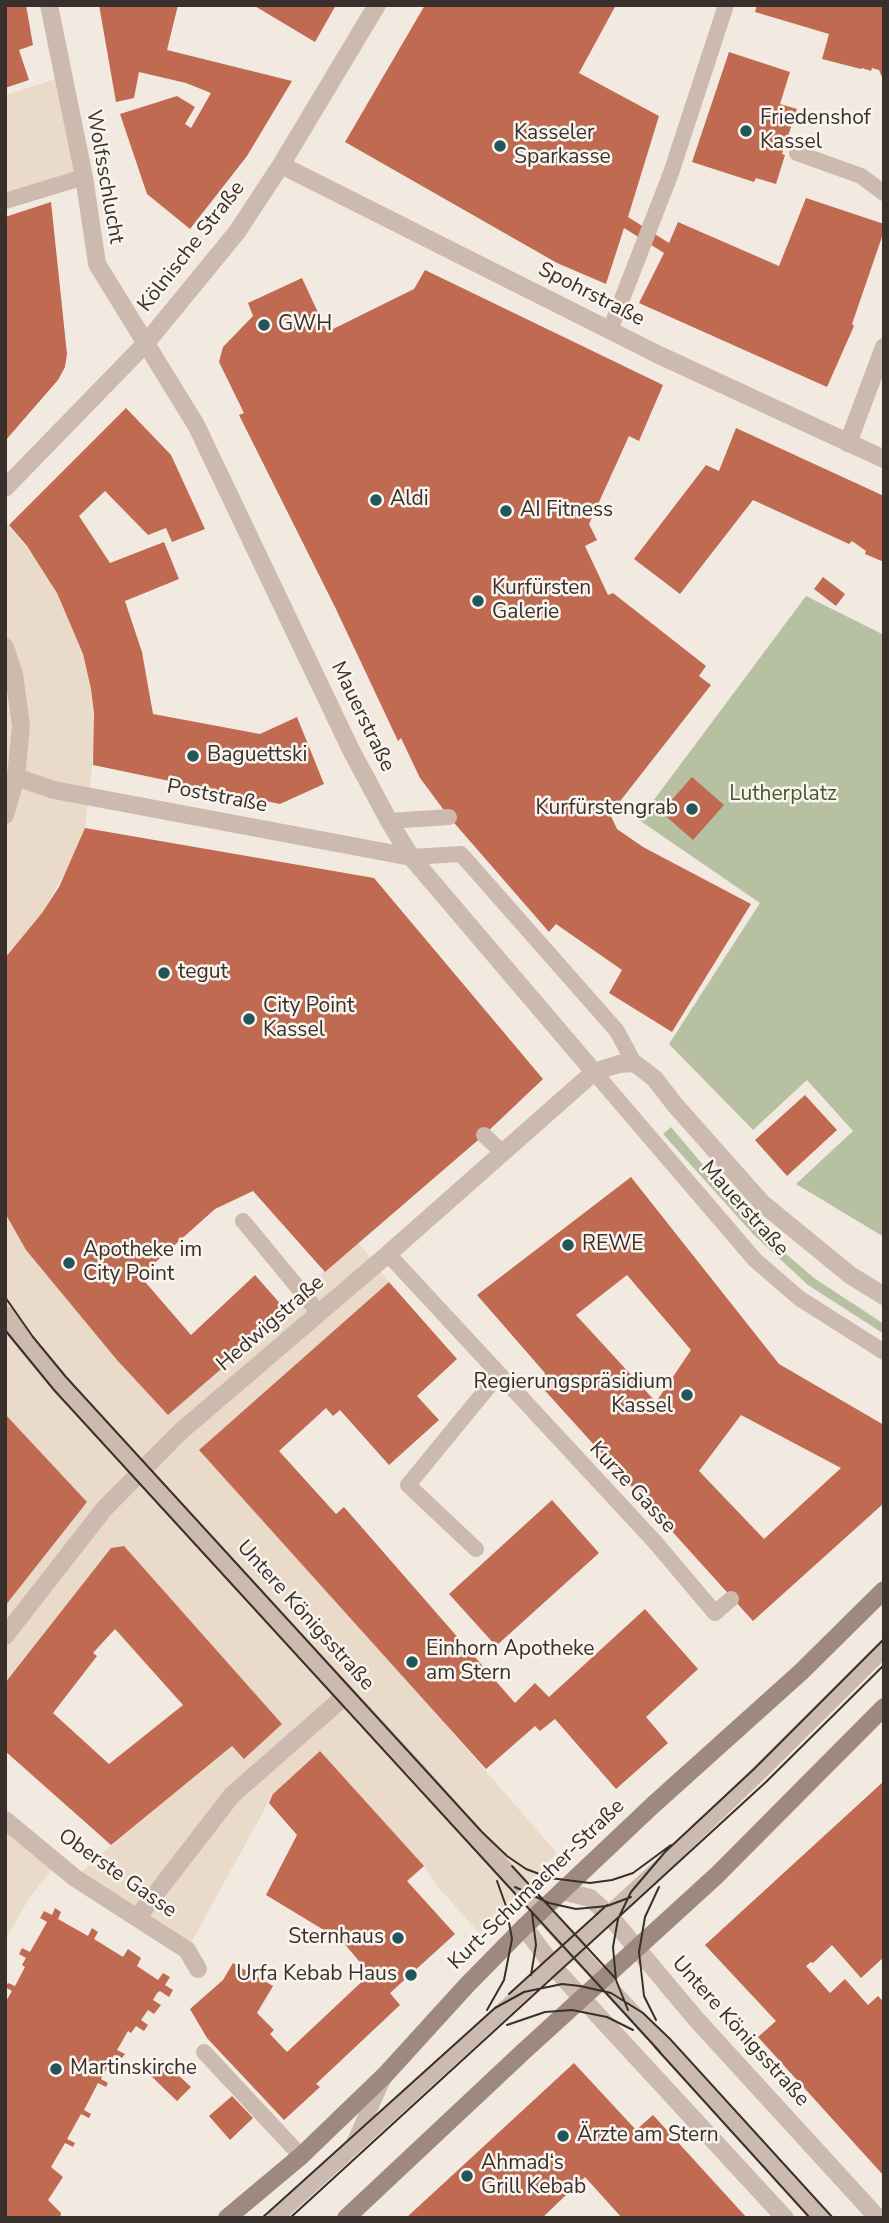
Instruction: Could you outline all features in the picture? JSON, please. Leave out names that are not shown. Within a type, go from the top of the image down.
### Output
[{"type":"main road","name":"Kurt-Schumacher-Straße","points":[[227,2218],[301,2156],[385,2075],[467,1984],[524,1927],[661,1797],[801,1672],[884,1590]]},
{"type":"main road","points":[[346,2218],[717,1875],[884,1707]]},
{"type":"street","name":"Wolfsschlucht","points":[[50,5],[84,177],[97,264],[146,343]]},
{"type":"street","name":"Kölnische Straße","points":[[5,488],[146,343],[237,232],[281,165],[377,5]]},
{"type":"street","name":"Spohrstraße","points":[[281,165],[704,377],[884,459]]},
{"type":"street","name":"Mauerstraße","points":[[146,343],[196,425],[351,750],[411,857],[594,1072]]},
{"type":"street","points":[[848,443],[884,347]]},
{"type":"street","points":[[5,648],[14,674],[21,726],[16,777],[5,815]]},
{"type":"street","name":"Poststraße","points":[[16,777],[54,790],[411,857]]},
{"type":"street","points":[[594,1072],[619,1063],[634,1063]]},
{"type":"street","name":"Mauerstraße","points":[[634,1063],[655,1079],[762,1203],[850,1275],[884,1296]]},
{"type":"street","name":"Hedwigstraße","points":[[5,1636],[104,1508],[180,1432],[388,1254],[594,1072]]},
{"type":"street","name":"Untere Königsstraße","points":[[5,1315],[42,1364],[416,1770],[573,1947]]},
{"type":"street","points":[[137,1918],[232,1796],[346,1695]]},
{"type":"street","name":"Oberste Gasse","points":[[5,1820],[75,1878],[187,1950],[198,1969]]},
{"type":"street","name":"Untere Königsstraße","points":[[562,1891],[590,1898],[608,1914],[696,2019],[878,2218]]},
{"type":"street","points":[[524,1927],[582,1998],[785,2218]]},
{"type":"lane","points":[[610,330],[671,173],[726,5]]},
{"type":"lane","points":[[797,153],[861,176],[884,193]]},
{"type":"lane","points":[[5,201],[84,177]]},
{"type":"lane","points":[[389,821],[449,817]]},
{"type":"lane","points":[[411,857],[461,854],[488,874],[617,1031],[634,1063]]},
{"type":"lane","name":"Mauerstraße","points":[[594,1072],[755,1260],[799,1298],[884,1352]]},
{"type":"lane","points":[[484,1135],[503,1153]]},
{"type":"lane","points":[[243,1221],[319,1313]]},
{"type":"lane","name":"Kurze Gasse","points":[[388,1254],[654,1542],[715,1613],[731,1599]]},
{"type":"lane","points":[[475,1549],[408,1485],[499,1374]]},
{"type":"lane","points":[[275,2218],[749,1783],[884,1649]]},
{"type":"lane","points":[[573,1947],[821,2218]]},
{"type":"lane","points":[[204,2052],[301,2156]]},
{"type":"lane","points":[[351,2150],[385,2075]]},
{"type":"green space","name":"Lutherplatz","points":[[806,596],[884,635],[884,1237],[796,1184],[853,1131],[807,1080],[753,1130],[669,1044],[760,903],[639,820]]},
{"type":"green space","points":[[671,1127],[786,1254],[814,1278],[884,1324],[884,1334],[808,1285],[754,1235],[663,1134]]},
{"type":"shaded area","points":[[63,77],[84,177],[5,201],[5,95]]},
{"type":"shaded area","points":[[5,521],[43,568],[57,593],[83,654],[91,689],[95,739],[85,828],[73,858],[42,913],[5,958]]},
{"type":"shaded area","points":[[5,1213],[26,1250],[168,1415],[358,1242],[389,1282],[199,1450],[392,1663],[557,1853],[480,1934],[437,1886],[424,1866],[320,1751],[273,1794],[187,1950],[75,1878],[232,1746],[244,1759],[282,1724],[124,1546],[111,1548],[5,1683],[5,1606],[87,1502],[5,1414]]},
{"type":"shaded area","points":[[5,1820],[57,1863],[28,1900],[5,1941]]},
{"type":"building","points":[[5,5],[26,5],[33,45],[19,50],[29,80],[5,88]]},
{"type":"building","points":[[99,5],[178,5],[167,50],[292,81],[247,156],[190,229],[147,194],[120,114],[177,96],[195,107],[185,124],[191,128],[211,93],[186,83],[139,72],[134,98],[116,102]]},
{"type":"building","points":[[253,5],[336,5],[315,42]]},
{"type":"building","name":"Kasseler Sparkasse","points":[[425,5],[616,5],[579,73],[659,116],[628,217],[669,243],[678,222],[779,266],[806,198],[884,224],[884,231],[852,324],[854,326],[827,387],[639,303],[664,253],[624,228],[606,284],[557,263],[345,142]]},
{"type":"building","points":[[757,5],[884,5],[884,82],[879,70],[872,68],[871,71],[822,59],[829,34],[755,12]]},
{"type":"building","name":"Friedenshof Kassel","points":[[729,52],[790,72],[780,104],[797,109],[782,154],[785,155],[776,184],[756,178],[754,182],[692,162]]},
{"type":"building","points":[[51,202],[67,354],[65,367],[58,380],[5,441],[5,217]]},
{"type":"building","name":"Kurfürsten Galerie","points":[[425,270],[663,385],[639,441],[629,436],[589,524],[597,540],[585,546],[608,595],[613,593],[706,666],[699,676],[711,685],[610,814],[617,829],[643,847],[751,904],[672,1032],[609,993],[622,970],[556,924],[549,932],[449,817],[420,778],[401,738],[398,741],[335,607],[239,415],[244,413],[219,362],[223,347],[253,316],[248,303],[302,278],[327,332],[414,289]]},
{"type":"building","points":[[126,408],[171,455],[205,529],[172,542],[166,528],[148,535],[105,491],[79,516],[110,563],[164,542],[179,579],[125,601],[142,652],[153,714],[260,734],[297,717],[324,784],[280,804],[93,765],[94,714],[83,654],[57,593],[27,546],[9,525]]},
{"type":"building","points":[[736,428],[884,496],[884,562],[865,554],[866,551],[852,541],[849,544],[753,500],[680,594],[634,559],[706,465],[719,471]]},
{"type":"building","points":[[823,577],[845,594],[836,606],[814,589]]},
{"type":"building","name":"Kurfürstengrab","points":[[692,777],[724,805],[693,840],[661,812]]},
{"type":"building","name":"City Point Kassel","points":[[85,828],[374,878],[543,1079],[484,1135],[325,1272],[253,1191],[215,1209],[140,1276],[191,1335],[255,1275],[284,1308],[220,1370],[168,1415],[117,1360],[26,1250],[5,1213],[5,958],[42,913],[59,887]]},
{"type":"building","points":[[805,1095],[837,1130],[787,1176],[755,1140]]},
{"type":"building","points":[[631,1177],[779,1364],[884,1425],[884,1503],[753,1621],[539,1384],[545,1373],[477,1295]],"holes":[[[627,1275],[691,1350],[656,1402],[576,1315]],[[741,1415],[841,1468],[764,1539],[699,1471]]]},
{"type":"building","points":[[389,1282],[457,1359],[417,1396],[439,1420],[389,1465],[340,1410],[333,1416],[326,1408],[279,1451],[336,1514],[344,1507],[515,1703],[535,1683],[549,1697],[645,1609],[698,1669],[646,1717],[668,1743],[616,1789],[555,1719],[540,1731],[535,1726],[486,1769],[199,1450]]},
{"type":"building","points":[[5,1414],[87,1502],[5,1606],[6,1510]]},
{"type":"building","points":[[552,1500],[599,1553],[496,1646],[449,1594]]},
{"type":"building","points":[[124,1546],[282,1724],[244,1759],[232,1746],[111,1845],[5,1751],[5,1683],[111,1548]],"holes":[[[115,1629],[183,1705],[109,1764],[53,1713],[97,1656],[93,1653]]]},
{"type":"building","points":[[320,1751],[424,1866],[407,1881],[455,1934],[390,1993],[400,2005],[316,2084],[320,2087],[284,2120],[207,2038],[190,2009],[223,1980],[233,1963],[273,1986],[257,2013],[274,2030],[270,2034],[287,2052],[370,1974],[342,1941],[266,1895],[297,1835],[269,1803],[273,1794]]},
{"type":"building","points":[[884,1781],[884,1957],[861,1978],[832,1945],[806,1966],[830,1993],[845,1979],[868,2005],[878,1996],[884,2002],[884,2176],[758,2037],[776,2021],[705,1945]]},
{"type":"building","name":"Martinskirche","points":[[55,1908],[61,1912],[58,1919],[88,1936],[92,1928],[98,1932],[94,1939],[123,1957],[128,1949],[141,1958],[137,1966],[158,1980],[163,1973],[170,1977],[165,1985],[173,1990],[169,1997],[160,1991],[157,1993],[153,2000],[161,2005],[154,2014],[148,2010],[141,2020],[148,2025],[144,2031],[136,2026],[131,2033],[128,2031],[117,2050],[125,2054],[122,2058],[114,2055],[101,2079],[108,2083],[106,2087],[98,2083],[84,2110],[91,2114],[89,2118],[81,2114],[67,2139],[75,2143],[73,2147],[65,2143],[51,2167],[63,2177],[48,2200],[61,2213],[60,2218],[5,2218],[5,2003],[12,1991],[5,1987],[8,1983],[15,1986],[25,1967],[22,1965],[26,1958],[19,1954],[22,1948],[30,1952],[47,1922],[40,1918],[44,1911],[52,1915]]},
{"type":"building","points":[[162,2060],[191,2087],[177,2101],[149,2074]]},
{"type":"building","points":[[574,2063],[636,2130],[653,2115],[747,2218],[622,2218],[585,2177],[542,2218],[406,2218]]},
{"type":"building","points":[[232,2096],[253,2118],[230,2140],[209,2116]]},
{"type":"tram line","points":[[5,1297],[66,1377],[482,1832],[507,1856],[526,1869],[550,1878],[590,1883],[633,1873],[671,1845]]},
{"type":"tram line","points":[[5,1330],[54,1390],[660,2052]]},
{"type":"tram line","points":[[628,2010],[616,1980],[613,1947],[618,1919],[631,1892],[665,1852],[754,1769],[884,1639]]},
{"type":"tram line","points":[[290,2218],[766,1782],[884,1665]]},
{"type":"tram line","points":[[512,1866],[616,1979]]},
{"type":"tram line","points":[[487,2010],[504,1980],[512,1939],[506,1906],[497,1881]]},
{"type":"tram line","points":[[515,1887],[549,1903],[576,1909],[607,1906],[631,1897]]},
{"type":"tram line","points":[[656,2020],[644,1996],[639,1952],[645,1917],[659,1887]]},
{"type":"tram line","points":[[509,1994],[607,1905]]},
{"type":"tram line","points":[[531,1975],[536,1945],[532,1913]]},
{"type":"tram line","points":[[262,2218],[495,2008],[524,1992],[562,1984],[611,1993],[643,2013],[670,2039],[833,2218]]},
{"type":"tram line","points":[[507,2025],[545,2012],[572,2010],[607,2017],[633,2030]]},
{"type":"tram line","points":[[655,2047],[810,2218]]},
{"type":"place","name":"Friedenshof Kassel","points":[[746,131]]},
{"type":"place","name":"Kasseler Sparkasse","points":[[500,146]]},
{"type":"place","name":"GWH","points":[[264,325]]},
{"type":"place","name":"Aldi","points":[[376,500]]},
{"type":"place","name":"AI Fitness","points":[[506,511]]},
{"type":"place","name":"Kurfürsten Galerie","points":[[478,601]]},
{"type":"place","name":"Baguettski","points":[[193,756]]},
{"type":"place","name":"Kurfürstengrab","points":[[692,809]]},
{"type":"place","name":"tegut","points":[[164,973]]},
{"type":"place","name":"City Point Kassel","points":[[249,1019]]},
{"type":"place","name":"REWE","points":[[568,1245]]},
{"type":"place","name":"Apotheke im City Point","points":[[69,1263]]},
{"type":"place","name":"Regierungspräsidium Kassel","points":[[687,1395]]},
{"type":"place","name":"Einhorn Apotheke am Stern","points":[[412,1662]]},
{"type":"place","name":"Sternhaus","points":[[398,1938]]},
{"type":"place","name":"Urfa Kebab Haus","points":[[411,1975]]},
{"type":"place","name":"Martinskirche","points":[[56,2069]]},
{"type":"place","name":"Ärzte am Stern","points":[[563,2136]]},
{"type":"place","name":"Ahmad‘s Grill Kebab","points":[[467,2176]]}]
